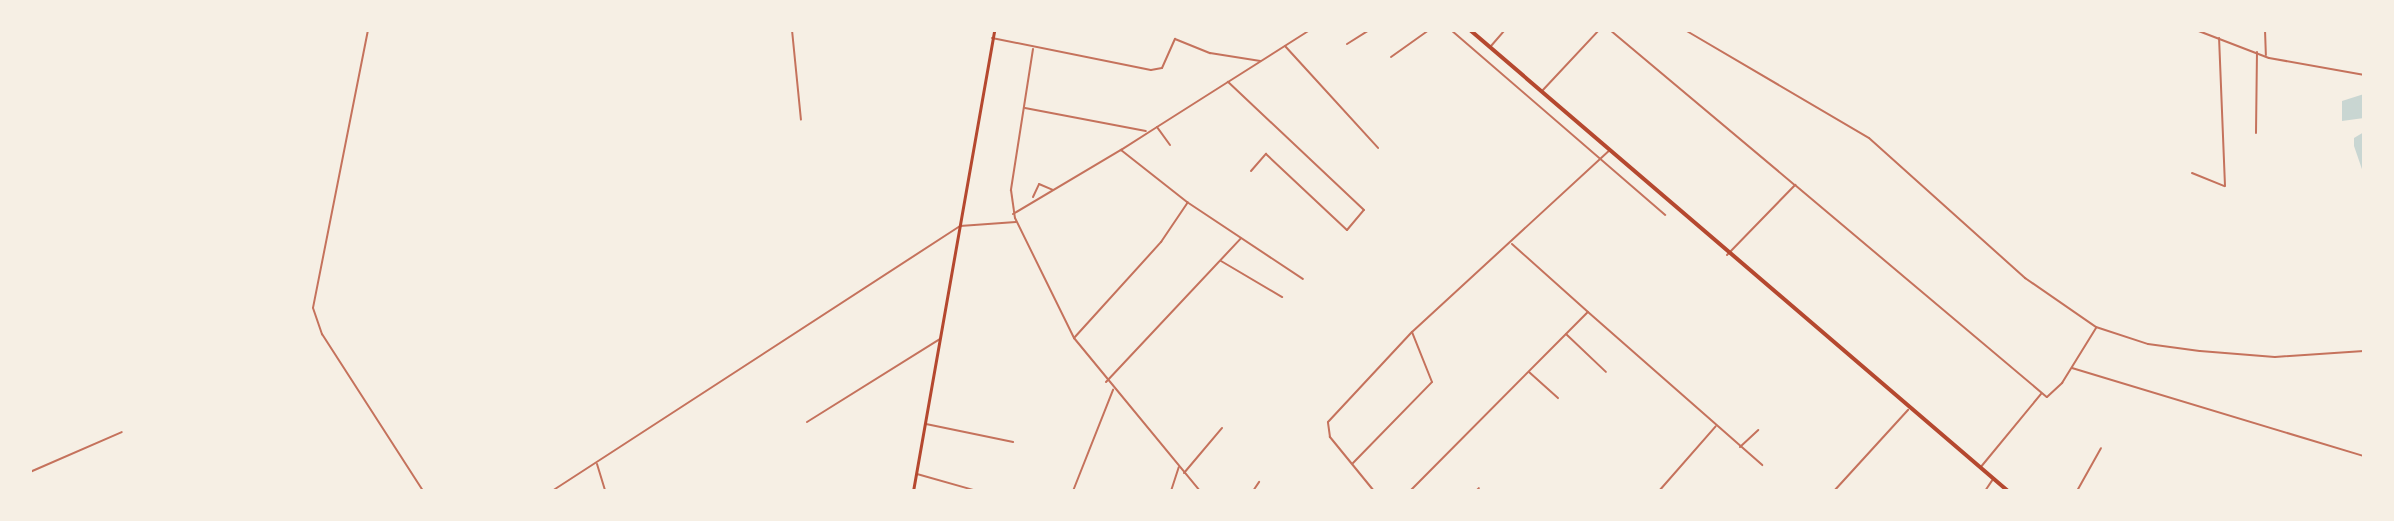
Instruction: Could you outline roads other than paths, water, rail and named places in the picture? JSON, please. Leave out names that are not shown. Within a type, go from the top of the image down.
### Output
[{"type":"highway","points":[[1470,30],[1610,149],[1727,255],[1908,410],[2008,491]]},
{"type":"main road","points":[[913,491],[993,30]]},
{"type":"street","points":[[368,30],[313,308],[322,334],[423,491]]},
{"type":"street","points":[[792,30],[801,120]]},
{"type":"street","points":[[1013,214],[1121,150],[1310,30]]},
{"type":"street","points":[[1347,44],[1369,30]]},
{"type":"street","points":[[1391,57],[1429,30]]},
{"type":"street","points":[[1451,30],[1665,215]]},
{"type":"street","points":[[1491,46],[1505,30]]},
{"type":"street","points":[[1542,91],[1599,30]]},
{"type":"street","points":[[1610,30],[2042,394],[2052,396],[2072,368],[2096,327]]},
{"type":"street","points":[[1685,30],[1869,138],[2025,278],[2096,327],[2148,344],[2200,351],[2275,357],[2364,351]]},
{"type":"street","points":[[2196,30],[2266,55],[2364,75]]},
{"type":"street","points":[[2265,30],[2266,55]]},
{"type":"street","points":[[992,38],[1034,49],[1157,70],[1175,39],[1210,52],[1260,61]]},
{"type":"street","points":[[2192,173],[2225,186],[2219,38]]},
{"type":"street","points":[[1285,46],[1378,148]]},
{"type":"street","points":[[1034,49],[1011,190],[1016,222],[1074,338],[1113,390],[1200,491]]},
{"type":"street","points":[[2256,133],[2257,52]]},
{"type":"street","points":[[1228,82],[1364,210],[1347,230],[1266,154],[1251,171]]},
{"type":"street","points":[[1025,108],[1147,132]]},
{"type":"street","points":[[1156,127],[1170,145]]},
{"type":"street","points":[[1374,491],[1326,431],[1328,422],[1412,332],[1511,243],[1610,149]]},
{"type":"street","points":[[1121,150],[1188,202],[1303,279]]},
{"type":"street","points":[[1033,197],[1040,184],[1053,190]]},
{"type":"street","points":[[1727,255],[1795,185]]},
{"type":"street","points":[[1074,338],[1161,242],[1188,202]]},
{"type":"street","points":[[552,491],[597,464],[960,226],[1016,222]]},
{"type":"street","points":[[1107,382],[1241,238]]},
{"type":"street","points":[[1511,243],[1762,465]]},
{"type":"street","points":[[1221,261],[1282,297]]},
{"type":"street","points":[[1410,491],[1588,312]]},
{"type":"street","points":[[1353,463],[1432,382],[1412,332]]},
{"type":"street","points":[[1566,334],[1606,372]]},
{"type":"street","points":[[807,422],[940,339]]},
{"type":"street","points":[[2072,368],[2364,456]]},
{"type":"street","points":[[1529,372],[1558,398]]},
{"type":"street","points":[[1073,491],[1113,390]]},
{"type":"street","points":[[1980,469],[2042,394]]},
{"type":"street","points":[[1834,491],[1908,410]]},
{"type":"street","points":[[926,424],[1012,442]]},
{"type":"street","points":[[1659,491],[1716,426]]},
{"type":"street","points":[[1184,473],[1222,428]]},
{"type":"street","points":[[1740,447],[1758,430]]},
{"type":"street","points":[[30,472],[122,432]]},
{"type":"street","points":[[2077,491],[2101,448]]},
{"type":"street","points":[[597,464],[605,491]]},
{"type":"street","points":[[1171,491],[1179,467]]},
{"type":"street","points":[[916,474],[977,491]]},
{"type":"street","points":[[1984,491],[1993,479]]},
{"type":"street","points":[[1253,491],[1259,482]]},
{"type":"street","points":[[1476,491],[1479,488]]}]
